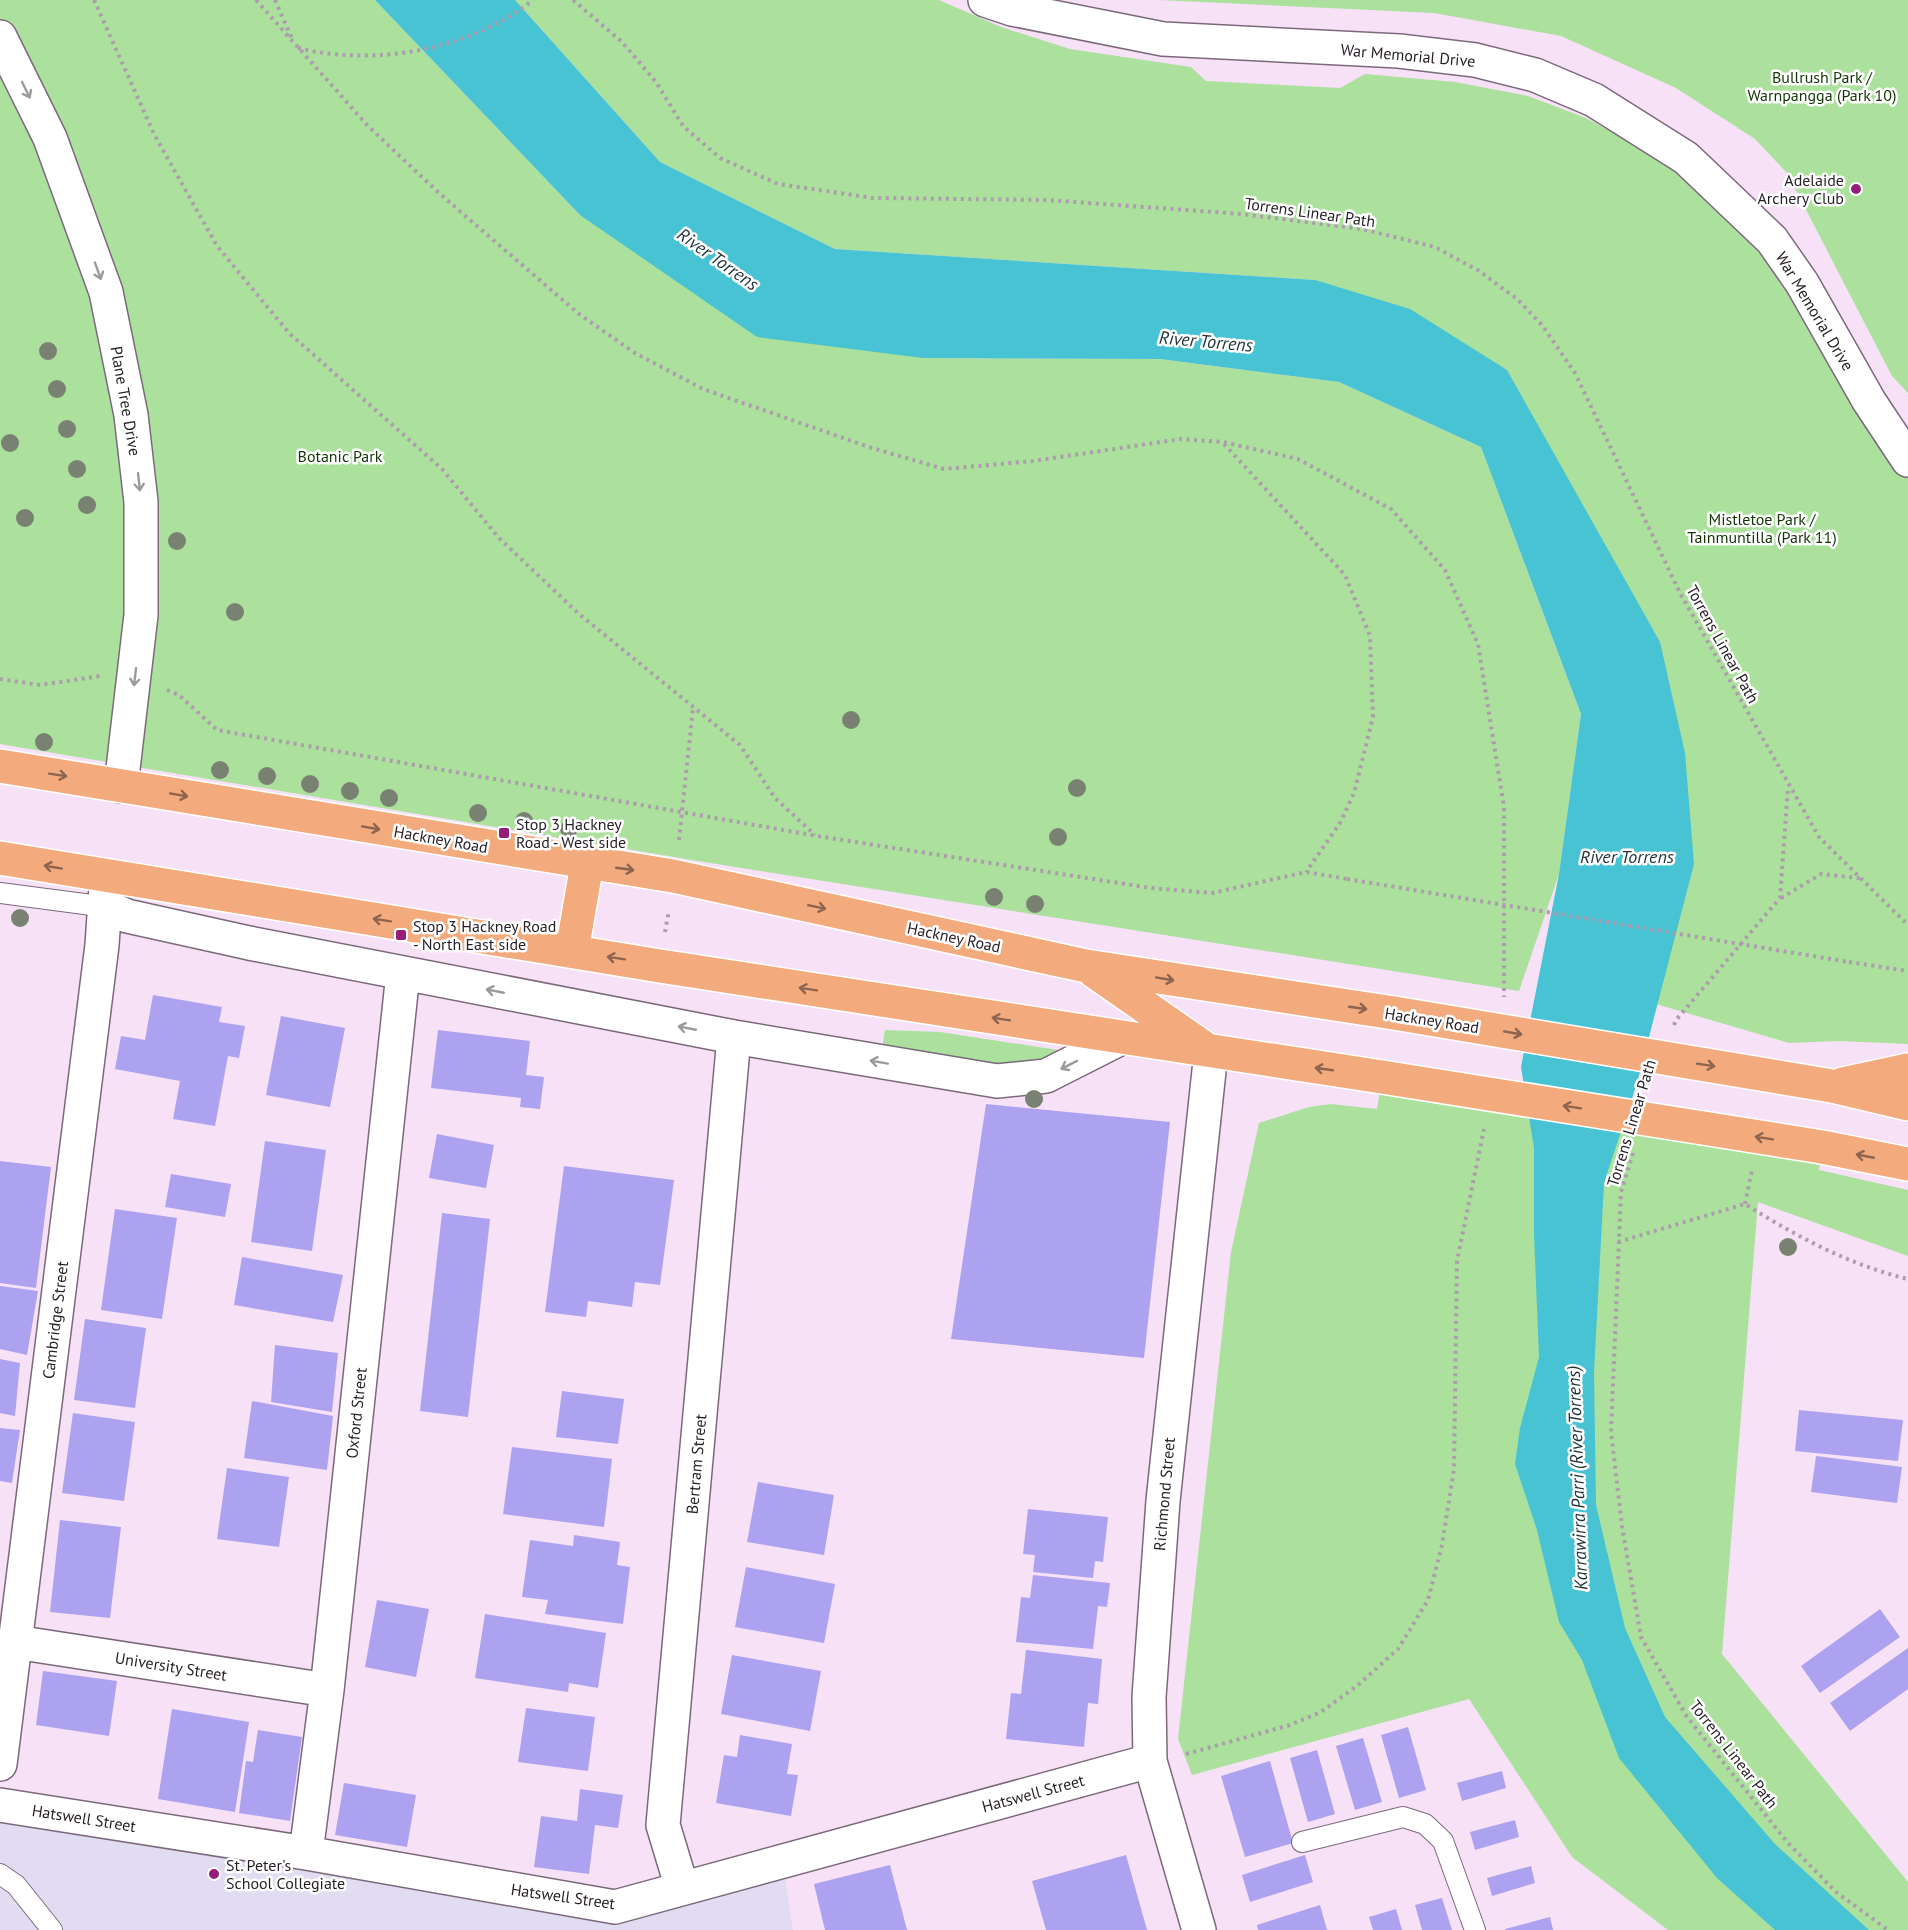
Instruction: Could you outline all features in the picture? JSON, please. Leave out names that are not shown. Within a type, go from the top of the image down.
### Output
[{"type":"highway","name":"Hackney Road","points":[[0,766],[587,864],[673,876],[1086,966],[1394,1013],[1832,1086],[1908,1104]]},
{"type":"highway","points":[[0,858],[106,892],[572,951],[1382,1077],[1908,1164]]},
{"type":"highway","points":[[572,951],[587,864]]},
{"type":"highway","points":[[1086,966],[1211,1052]]},
{"type":"highway","points":[[1832,1086],[1908,1070]]},
{"type":"street","name":"War Memorial Drive","points":[[985,0],[1012,9],[1163,39],[1399,51],[1475,60],[1536,75],[1594,100],[1686,158],[1772,240],[1802,283],[1869,401],[1908,460]]},
{"type":"street","name":"Plane Tree Drive","points":[[0,37],[50,138],[106,292],[131,415],[141,502],[141,615],[121,786]]},
{"type":"street","points":[[106,892],[127,916],[171,926],[734,1037],[997,1081],[1046,1076],[1121,1038]]},
{"type":"street","name":"Cambridge Street","points":[[0,1764],[106,892]]},
{"type":"street","name":"Oxford Street","points":[[306,1853],[327,1690],[403,973]]},
{"type":"street","name":"Bertram Street","points":[[682,1888],[663,1825],[734,1037]]},
{"type":"street","name":"Richmond Street","points":[[1199,1930],[1150,1761],[1149,1697],[1162,1500],[1211,1052]]},
{"type":"street","name":"University Street","points":[[15,1642],[327,1690]]},
{"type":"street","name":"Hatswell Street","points":[[0,1805],[306,1853],[615,1907],[1150,1761]]},
{"type":"lane","points":[[0,893],[106,892]]},
{"type":"lane","points":[[1302,1842],[1402,1817],[1425,1824],[1443,1841],[1475,1930]]},
{"type":"lane","points":[[0,1874],[16,1885],[52,1930]]},
{"type":"path","points":[[94,0],[154,134],[217,246],[289,333],[442,469],[499,538],[579,614],[740,746],[775,798],[817,836]]},
{"type":"path","points":[[256,0],[368,126],[440,194],[579,314],[635,353],[703,389],[872,448],[944,469],[1033,461],[1181,439],[1223,442],[1298,459],[1391,509],[1445,570],[1478,644],[1504,807],[1503,1004]]},
{"type":"path","points":[[275,0],[296,47]]},
{"type":"path","points":[[296,47],[328,55],[351,55],[390,54],[439,45],[506,18],[533,0]]},
{"type":"path","name":"Torrens Linear Path","points":[[573,0],[622,42],[656,82],[683,126],[720,158],[778,184],[873,198],[1047,200],[1242,214],[1362,229],[1435,247],[1479,271],[1517,299],[1542,325],[1575,373],[1680,593],[1819,837],[1908,926]]},
{"type":"path","points":[[1223,442],[1345,575],[1370,636],[1373,717],[1354,793],[1341,823],[1306,872]]},
{"type":"path","points":[[0,679],[40,685],[91,676],[135,676],[179,695],[217,730],[817,836],[1151,888],[1212,893],[1306,872],[1908,971]]},
{"type":"path","points":[[679,843],[693,707]]},
{"type":"path","points":[[1780,898],[1788,786]]},
{"type":"path","points":[[1673,1030],[1676,1020],[1780,898],[1821,874],[1861,878]]},
{"type":"path","points":[[665,930],[669,912]]},
{"type":"path","points":[[1150,1761],[1180,1756],[1279,1728],[1321,1712],[1358,1685],[1398,1649],[1428,1600],[1442,1545],[1454,1469],[1457,1261],[1485,1121]]},
{"type":"path","name":"Torrens Linear Path","points":[[1635,1149],[1621,1192],[1611,1432],[1622,1526],[1641,1637],[1687,1717],[1788,1843],[1836,1892],[1888,1930]]},
{"type":"path","points":[[1618,1242],[1745,1204],[1802,1239],[1882,1273],[1908,1279]]},
{"type":"shaded area","name":"St. Peter's School Collegiate","points":[[0,1799],[615,1907],[782,1860],[793,1930],[0,1930]]},
{"type":"green space","name":"Botanic Park","points":[[0,0],[375,0],[580,215],[923,358],[1160,359],[1339,382],[1481,447],[1581,714],[1559,874],[1519,991],[704,862],[0,744]]},
{"type":"green space","name":"Mistletoe Park / Tainmuntilla (Park 11)","points":[[515,0],[939,0],[1001,27],[1070,49],[1191,67],[1206,81],[1340,88],[1365,74],[1455,82],[1528,96],[1586,118],[1636,145],[1685,178],[1736,223],[1779,277],[1888,456],[1908,478],[1908,1044],[1839,1041],[1789,1043],[1656,1004],[1507,370],[1315,280],[835,249],[660,162]]},
{"type":"green space","name":"Bullrush Park / Warnpangga (Park 10)","points":[[1158,0],[1908,0],[1908,393],[1892,376],[1787,173],[1755,139],[1676,88],[1561,36],[1434,13]]},
{"type":"green space","points":[[885,1030],[940,1032],[1058,1050],[1059,1054],[1030,1064],[1009,1065],[882,1048]]},
{"type":"green space","points":[[1382,1077],[1822,1147],[1819,1170],[1908,1190],[1908,1256],[1758,1202],[1722,1654],[1908,1882],[1908,1930],[1668,1930],[1572,1857],[1469,1699],[1192,1775],[1178,1739],[1231,1252],[1259,1123],[1309,1107],[1331,1104],[1377,1109]]},
{"type":"water","name":"River Torrens","points":[[375,0],[515,0],[660,162],[835,249],[1315,280],[1410,309],[1507,370],[1660,642],[1685,753],[1694,864],[1637,1083],[1604,1183],[1594,1373],[1596,1505],[1625,1628],[1665,1717],[1775,1844],[1869,1930],[1775,1930],[1717,1878],[1619,1758],[1582,1660],[1559,1622],[1537,1530],[1515,1464],[1520,1428],[1539,1357],[1534,1234],[1534,1148],[1521,1067],[1559,874],[1581,714],[1481,447],[1339,382],[1160,359],[923,358],[757,337],[580,215]]},
{"type":"building","points":[[153,995],[222,1007],[219,1022],[245,1026],[239,1058],[228,1056],[215,1126],[173,1119],[180,1081],[115,1069],[121,1036],[145,1040]]},
{"type":"building","points":[[281,1016],[345,1028],[330,1107],[266,1095]]},
{"type":"building","points":[[438,1030],[530,1041],[526,1075],[544,1077],[540,1109],[520,1107],[521,1098],[431,1088]]},
{"type":"building","points":[[986,1104],[1170,1122],[1144,1358],[951,1339]]},
{"type":"building","points":[[437,1134],[494,1145],[486,1188],[429,1178]]},
{"type":"building","points":[[265,1141],[326,1150],[312,1251],[251,1242]]},
{"type":"building","points":[[0,1161],[51,1167],[36,1288],[0,1283]]},
{"type":"building","points":[[564,1166],[674,1180],[660,1285],[635,1282],[632,1307],[588,1301],[586,1317],[545,1312]]},
{"type":"building","points":[[171,1174],[231,1184],[225,1217],[165,1207]]},
{"type":"building","points":[[115,1209],[177,1218],[162,1319],[101,1310]]},
{"type":"building","points":[[442,1213],[490,1219],[468,1417],[420,1411]]},
{"type":"building","points":[[242,1257],[343,1275],[333,1322],[234,1305]]},
{"type":"building","points":[[0,1286],[38,1291],[27,1355],[0,1349]]},
{"type":"building","points":[[85,1319],[146,1328],[135,1408],[74,1400]]},
{"type":"building","points":[[275,1345],[338,1353],[332,1412],[271,1402]]},
{"type":"building","points":[[0,1359],[20,1363],[15,1416],[0,1413]]},
{"type":"building","points":[[562,1391],[624,1399],[618,1444],[556,1437]]},
{"type":"building","points":[[252,1401],[333,1416],[327,1470],[244,1458]]},
{"type":"building","points":[[1799,1410],[1903,1420],[1898,1461],[1795,1451]]},
{"type":"building","points":[[73,1413],[135,1422],[124,1501],[62,1493]]},
{"type":"building","points":[[0,1428],[20,1430],[12,1483],[0,1481]]},
{"type":"building","points":[[512,1447],[612,1459],[604,1527],[503,1514]]},
{"type":"building","points":[[1816,1456],[1902,1467],[1897,1503],[1811,1492]]},
{"type":"building","points":[[227,1468],[289,1477],[279,1547],[217,1539]]},
{"type":"building","points":[[758,1482],[834,1495],[824,1555],[747,1542]]},
{"type":"building","points":[[1028,1509],[1108,1517],[1103,1562],[1095,1561],[1093,1578],[1033,1572],[1035,1555],[1023,1554]]},
{"type":"building","points":[[60,1520],[121,1527],[110,1618],[50,1612]]},
{"type":"building","points":[[574,1535],[620,1542],[617,1565],[630,1567],[623,1624],[545,1614],[548,1600],[522,1597],[530,1540],[573,1546]]},
{"type":"building","points":[[746,1567],[835,1584],[824,1643],[735,1627]]},
{"type":"building","points":[[1033,1575],[1110,1583],[1107,1607],[1098,1606],[1093,1649],[1016,1642],[1021,1597],[1030,1598]]},
{"type":"building","points":[[377,1600],[429,1609],[416,1677],[365,1667]]},
{"type":"building","points":[[1880,1609],[1900,1637],[1820,1693],[1801,1666]]},
{"type":"building","points":[[485,1614],[606,1633],[598,1688],[569,1683],[568,1692],[475,1678]]},
{"type":"building","points":[[1908,1648],[1908,1689],[1850,1731],[1830,1703]]},
{"type":"building","points":[[1026,1650],[1102,1659],[1098,1704],[1088,1703],[1084,1747],[1006,1739],[1011,1693],[1021,1694]]},
{"type":"building","points":[[732,1655],[821,1671],[810,1731],[721,1714]]},
{"type":"building","points":[[43,1671],[117,1681],[109,1736],[36,1725]]},
{"type":"building","points":[[526,1708],[595,1717],[588,1771],[518,1762]]},
{"type":"building","points":[[172,1709],[249,1722],[235,1812],[158,1799]]},
{"type":"building","points":[[1408,1727],[1426,1790],[1399,1798],[1381,1735]]},
{"type":"building","points":[[258,1730],[302,1737],[290,1821],[239,1813],[246,1761],[253,1762]]},
{"type":"building","points":[[740,1735],[792,1744],[787,1774],[798,1775],[791,1816],[716,1803],[724,1755],[737,1757]]},
{"type":"building","points":[[1363,1738],[1382,1802],[1355,1810],[1336,1746]]},
{"type":"building","points":[[1317,1750],[1335,1814],[1308,1822],[1290,1758]]},
{"type":"building","points":[[1270,1761],[1293,1843],[1245,1857],[1221,1776]]},
{"type":"building","points":[[1502,1771],[1506,1788],[1462,1801],[1457,1783]]},
{"type":"building","points":[[344,1783],[416,1795],[407,1847],[335,1835]]},
{"type":"building","points":[[580,1789],[623,1795],[618,1828],[595,1825],[589,1874],[534,1867],[541,1816],[577,1821]]},
{"type":"building","points":[[1515,1820],[1519,1837],[1475,1850],[1470,1832]]},
{"type":"building","points":[[1126,1855],[1147,1930],[1046,1930],[1032,1881]]},
{"type":"building","points":[[1305,1855],[1313,1882],[1250,1902],[1242,1875]]},
{"type":"building","points":[[890,1865],[907,1930],[825,1930],[814,1884]]},
{"type":"building","points":[[1531,1866],[1535,1883],[1492,1896],[1487,1878]]},
{"type":"building","points":[[1442,1898],[1452,1930],[1422,1930],[1415,1905]]},
{"type":"building","points":[[1320,1905],[1327,1930],[1258,1930],[1257,1925]]},
{"type":"building","points":[[1396,1909],[1402,1930],[1373,1930],[1369,1917]]},
{"type":"building","points":[[1550,1917],[1553,1930],[1505,1930],[1505,1929]]},
{"type":"place","name":"Adelaide Archery Club","points":[[1856,189]]},
{"type":"place","name":"Stop 3 Hackney Road - West side","points":[[504,833]]},
{"type":"place","name":"Stop 3 Hackney Road - North East side","points":[[401,935]]},
{"type":"place","name":"St. Peter's School Collegiate","points":[[214,1874]]},
{"type":"water label","name":"Karrawirra Parri (River Torrens)","points":[[1577,1478]]}]
